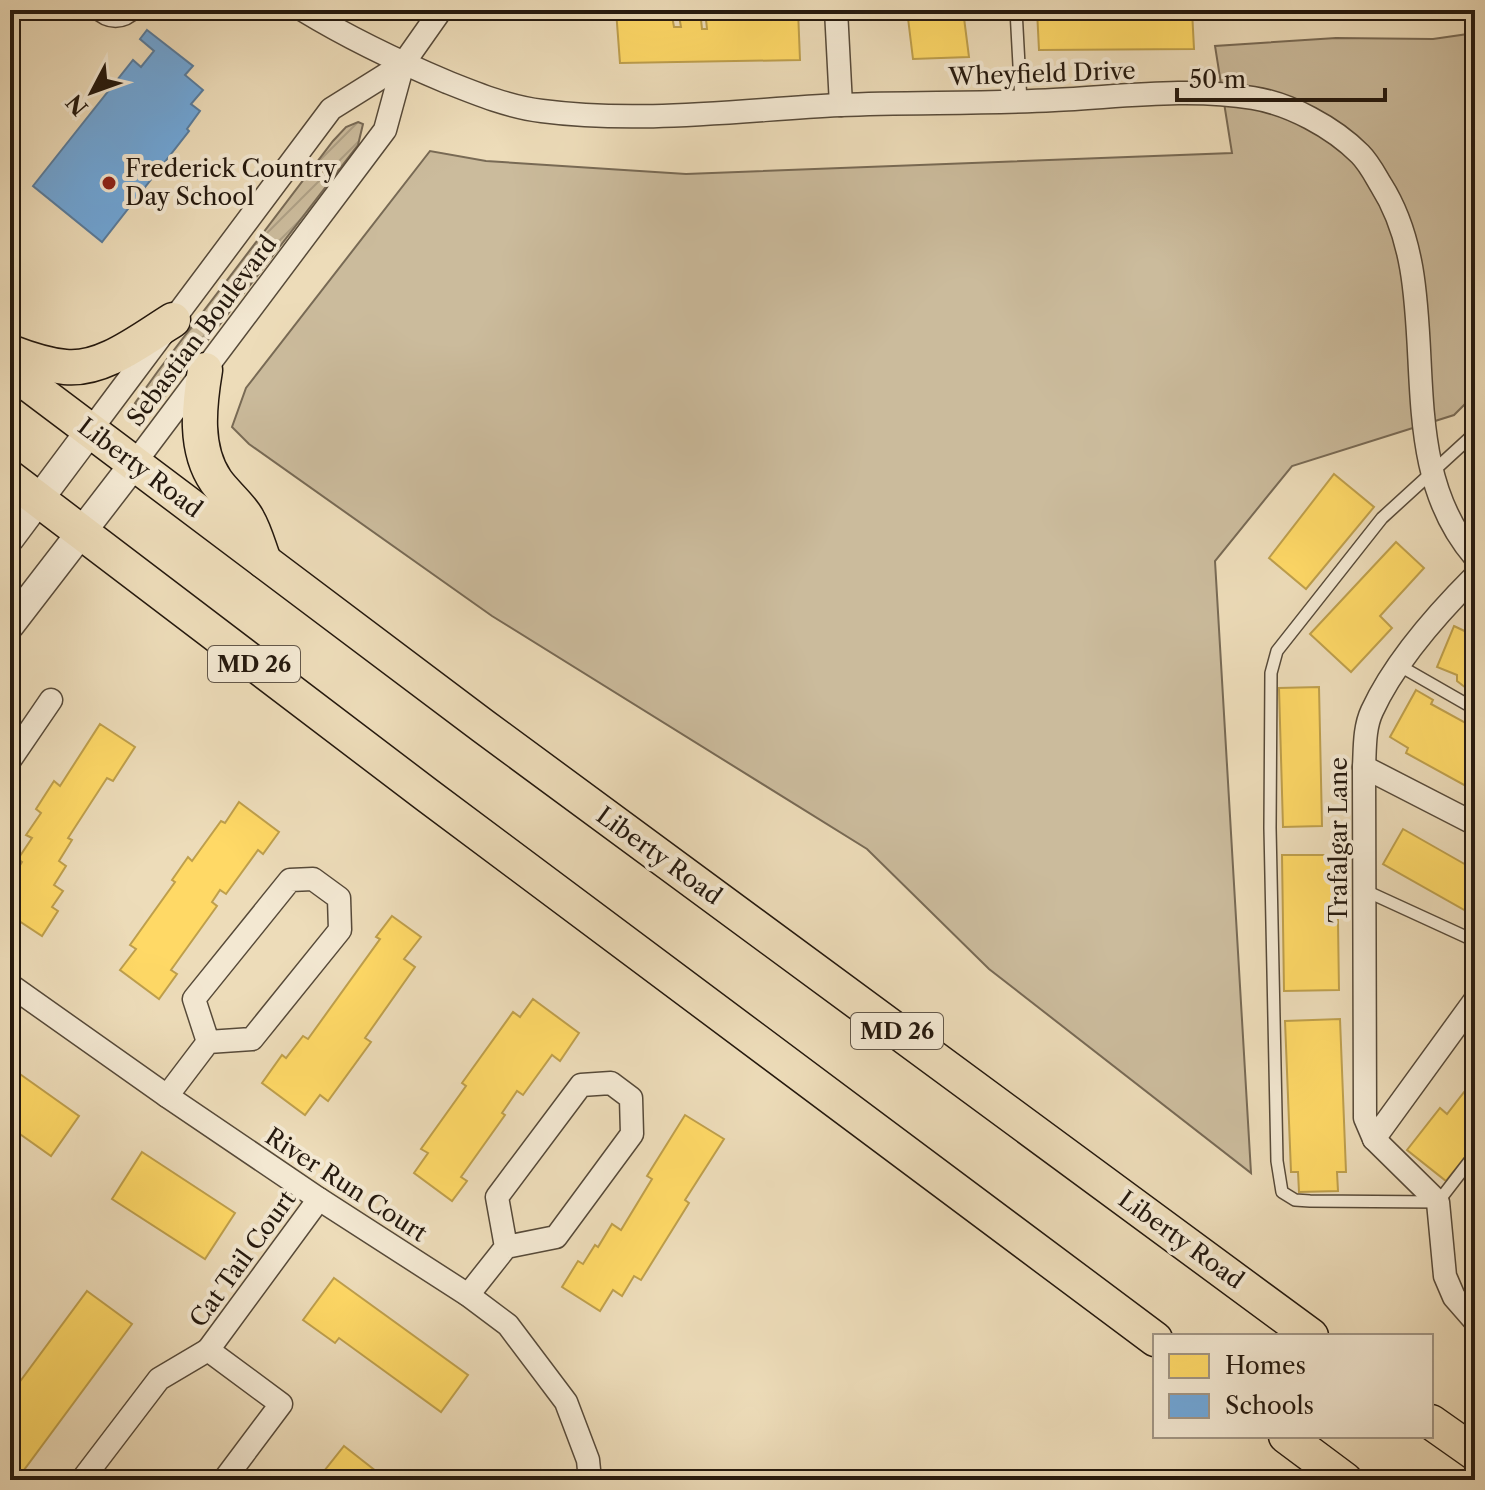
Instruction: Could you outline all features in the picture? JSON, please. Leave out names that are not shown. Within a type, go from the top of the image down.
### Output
[{"type":"main road","points":[[10,352],[68,368],[88,365],[121,351],[173,320]]},
{"type":"main road","name":"Liberty Road","points":[[10,370],[508,745],[1308,1334]]},
{"type":"main road","points":[[205,370],[200,400],[200,433],[204,454],[213,477],[247,518],[264,562]]},
{"type":"main road","name":"MD 26","points":[[10,478],[427,795],[1153,1338]]},
{"type":"main road","points":[[1433,1423],[1475,1453]]},
{"type":"main road","points":[[1289,1438],[1345,1480]]},
{"type":"street","name":"Wheyfield Drive","points":[[303,10],[403,64],[482,96],[537,111],[644,117],[841,105],[1021,102],[1206,93],[1257,98],[1292,111],[1339,135],[1364,157],[1393,204],[1408,245],[1415,296],[1421,395],[1432,475],[1463,544],[1475,557]]},
{"type":"street","name":"Sebastian Boulevard","points":[[134,464],[385,130],[403,64],[441,10]]},
{"type":"street","points":[[836,10],[841,105]]},
{"type":"street","name":"Sebastian Boulevard","points":[[90,431],[331,109],[403,64]]},
{"type":"street","points":[[10,538],[90,431]]},
{"type":"street","points":[[10,625],[134,464]]},
{"type":"street","name":"Trafalgar Lane","points":[[1374,1139],[1365,1118],[1365,740],[1371,713],[1400,666],[1449,602],[1475,576]]},
{"type":"street","points":[[10,760],[51,700]]},
{"type":"street","points":[[1364,767],[1475,824]]},
{"type":"street","points":[[167,1096],[208,1042],[252,1039],[340,930],[339,898],[313,879],[290,880],[194,999],[208,1042]]},
{"type":"street","name":"River Run Court","points":[[10,985],[167,1096],[468,1295],[508,1325],[566,1402],[588,1460],[590,1480]]},
{"type":"street","points":[[1475,1000],[1374,1139],[1438,1202],[1445,1276],[1454,1297],[1475,1321]]},
{"type":"street","points":[[468,1295],[506,1247],[556,1237],[632,1134],[631,1098],[611,1083],[581,1085],[497,1197],[506,1247]]},
{"type":"street","name":"Cat Tail Court","points":[[208,1350],[319,1199]]},
{"type":"street","points":[[82,1480],[159,1379],[208,1350],[281,1404],[224,1480]]},
{"type":"lane","points":[[93,10],[105,20],[114,22],[131,18],[138,10]]},
{"type":"lane","points":[[1016,10],[1021,102]]},
{"type":"lane","points":[[1475,433],[1382,518],[1277,651],[1271,673],[1270,828],[1277,1161],[1282,1192],[1295,1200],[1438,1202],[1475,1154]]},
{"type":"lane","points":[[1400,666],[1475,709]]},
{"type":"lane","points":[[1366,891],[1475,941]]},
{"type":"shaded area","points":[[1475,33],[1475,394],[1454,415],[1292,466],[1215,561],[1251,1173],[989,969],[867,849],[492,616],[249,444],[232,427],[246,388],[430,151],[486,161],[686,174],[1232,153],[1215,46],[1336,38],[1433,39]]},
{"type":"shaded area","points":[[358,122],[363,124],[358,145],[150,415],[135,403],[333,141],[346,127]]},
{"type":"building: Homes","points":[[616,10],[671,10],[674,27],[681,27],[678,10],[700,10],[702,29],[707,29],[705,10],[798,10],[800,60],[620,63]]},
{"type":"building: Homes","points":[[907,10],[963,10],[969,57],[913,59]]},
{"type":"building: Homes","points":[[1037,10],[1192,10],[1194,49],[1039,50]]},
{"type":"building: Homes","points":[[1334,474],[1374,507],[1306,589],[1269,558]]},
{"type":"building: Homes","points":[[1396,542],[1424,568],[1380,616],[1392,628],[1351,672],[1310,634]]},
{"type":"building: Homes","points":[[1454,626],[1475,636],[1475,695],[1457,681],[1457,675],[1437,667]]},
{"type":"building: Homes","points":[[1319,687],[1322,826],[1283,827],[1279,688]]},
{"type":"building: Homes","points":[[1416,690],[1433,700],[1431,704],[1475,728],[1475,791],[1406,753],[1408,748],[1390,737]]},
{"type":"building: Homes","points":[[100,724],[135,747],[113,781],[107,778],[68,838],[72,840],[59,861],[66,866],[54,885],[63,891],[52,907],[58,911],[42,936],[10,915],[10,895],[15,888],[10,882],[22,862],[18,859],[32,838],[26,835],[41,813],[36,809],[54,781],[60,786]]},
{"type":"building: Homes","points":[[239,802],[279,832],[263,854],[258,850],[226,894],[220,890],[212,902],[217,906],[171,970],[177,974],[159,999],[120,970],[136,949],[130,945],[175,882],[172,880],[188,857],[192,861]]},
{"type":"building: Homes","points":[[1403,829],[1475,870],[1475,916],[1383,864]]},
{"type":"building: Homes","points":[[1282,855],[1337,855],[1339,990],[1284,991]]},
{"type":"building: Homes","points":[[392,916],[421,937],[404,959],[415,967],[365,1038],[371,1042],[328,1101],[320,1095],[305,1115],[262,1083],[282,1055],[286,1058],[303,1036],[308,1039],[380,939],[376,937]]},
{"type":"building: Homes","points":[[533,999],[579,1033],[560,1061],[552,1055],[523,1095],[517,1091],[502,1113],[505,1115],[461,1177],[467,1181],[452,1201],[414,1173],[428,1153],[421,1149],[466,1086],[462,1083],[513,1012],[520,1017]]},
{"type":"building: Homes","points":[[1340,1019],[1346,1172],[1337,1172],[1338,1191],[1299,1192],[1298,1172],[1291,1172],[1285,1021]]},
{"type":"building: Homes","points":[[10,1067],[79,1116],[51,1156],[10,1127]]},
{"type":"building: Homes","points":[[1475,1078],[1475,1145],[1446,1181],[1407,1150],[1440,1108],[1447,1114]]},
{"type":"building: Homes","points":[[685,1115],[724,1139],[685,1200],[689,1203],[641,1280],[634,1276],[622,1296],[613,1290],[600,1311],[562,1287],[578,1261],[583,1264],[612,1224],[621,1230],[652,1179],[647,1176]]},
{"type":"building: Homes","points":[[142,1152],[235,1213],[205,1259],[112,1199]]},
{"type":"building: Homes","points":[[334,1278],[468,1375],[441,1412],[339,1338],[335,1343],[303,1320]]},
{"type":"building: Homes","points":[[87,1291],[132,1324],[18,1478],[10,1472],[10,1395]]},
{"type":"building: Homes","points":[[344,1446],[381,1475],[378,1480],[317,1480]]},
{"type":"building: Schools","points":[[147,30],[193,66],[185,75],[203,90],[191,104],[200,111],[187,129],[189,131],[102,242],[33,186],[133,60],[141,67],[154,51],[140,39]]},
{"type":"place","name":"Frederick Country Day School","points":[[109,183]]}]
